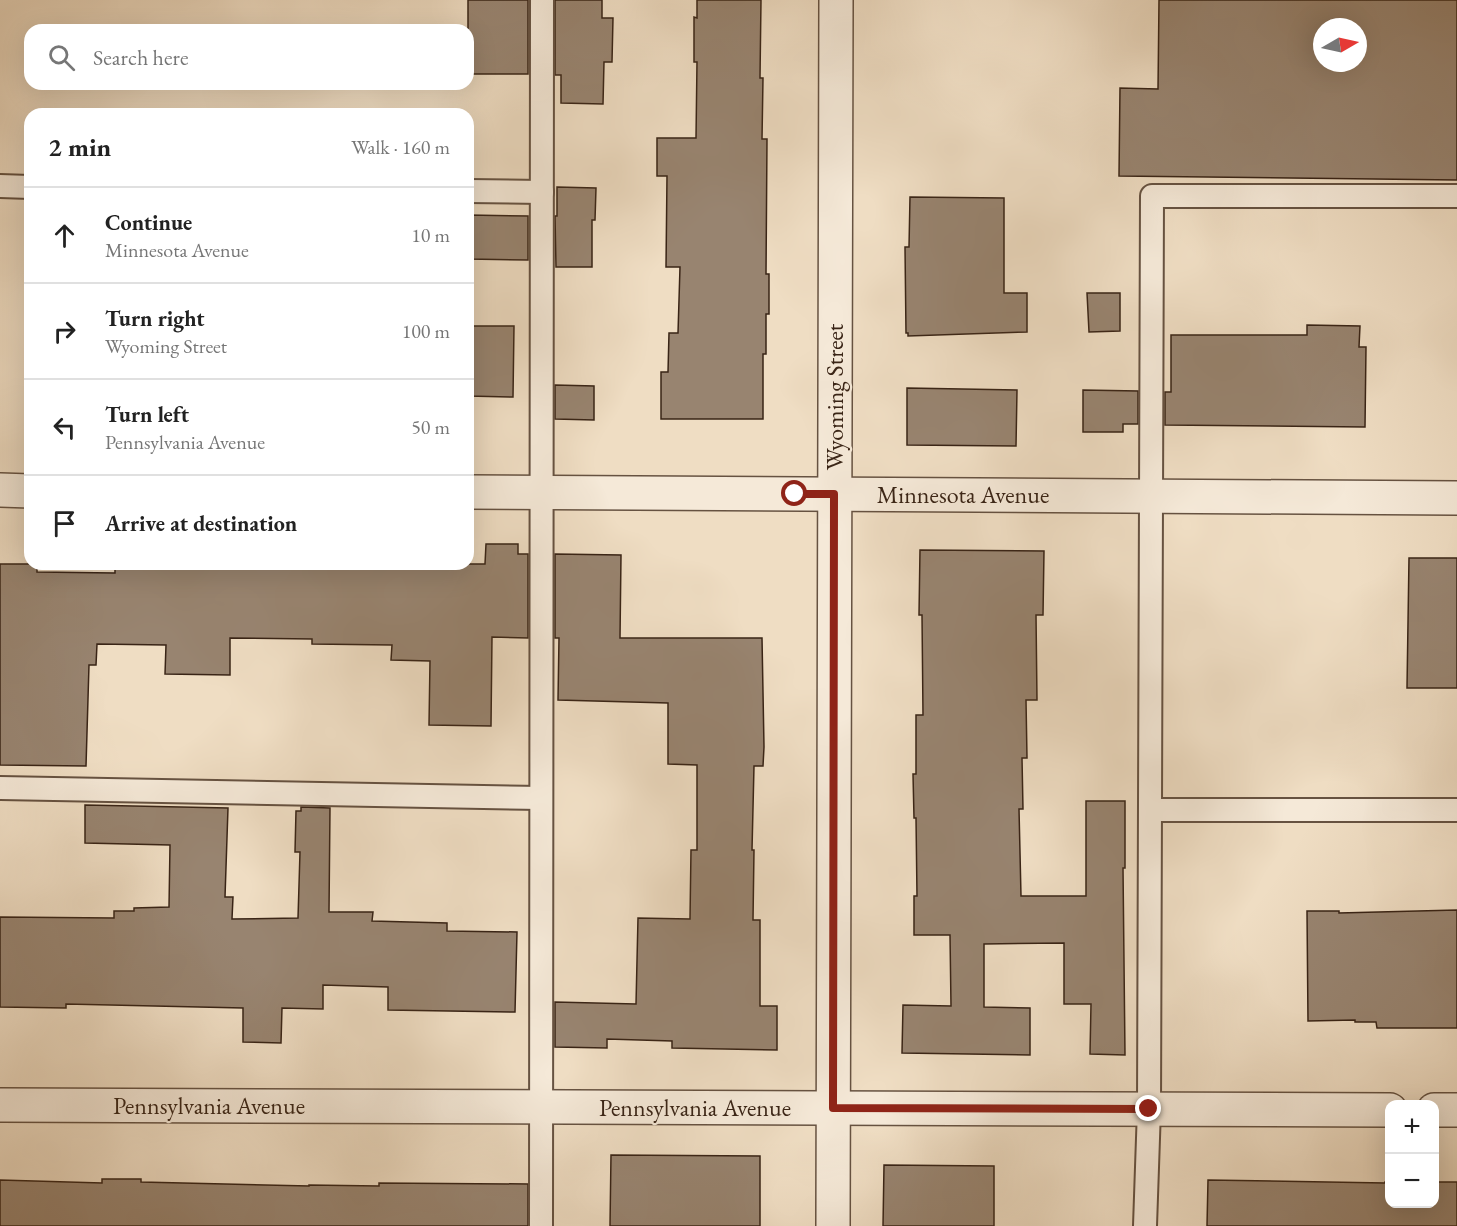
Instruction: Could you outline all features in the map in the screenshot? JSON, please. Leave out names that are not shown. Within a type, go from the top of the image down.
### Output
[{"type":"street","name":"Wyoming Street","points":[[833,1226],[836,0]]},
{"type":"street","points":[[0,490],[24,490]]},
{"type":"street","name":"Minnesota Avenue","points":[[474,492],[1457,498]]},
{"type":"street","name":"Pennsylvania Avenue","points":[[0,1105],[1385,1110]]},
{"type":"street","points":[[1439,1110],[1457,1110]]},
{"type":"lane","points":[[541,1226],[542,0]]},
{"type":"lane","points":[[0,186],[24,187]]},
{"type":"lane","points":[[474,191],[542,192]]},
{"type":"lane","points":[[1145,1226],[1149,1109],[1152,196],[1457,196]]},
{"type":"lane","points":[[0,788],[541,798]]},
{"type":"lane","points":[[1150,810],[1457,810]]},
{"type":"building","points":[[468,0],[528,0],[528,74],[474,74],[474,24],[468,24]]},
{"type":"building","points":[[555,0],[602,0],[602,18],[613,18],[612,62],[604,62],[603,104],[561,103],[561,75],[555,75]]},
{"type":"building","points":[[697,0],[761,0],[760,78],[763,78],[762,139],[767,139],[766,274],[769,274],[766,354],[763,354],[763,419],[661,419],[661,372],[668,372],[669,333],[678,333],[680,267],[666,267],[667,176],[657,176],[657,138],[696,138],[697,62],[694,62],[694,17],[697,18]]},
{"type":"building","points":[[1159,0],[1457,0],[1457,180],[1119,176],[1120,88],[1158,89]]},
{"type":"building","points":[[557,187],[596,188],[595,220],[592,220],[592,267],[556,267]]},
{"type":"building","points":[[910,197],[1004,198],[1004,293],[1027,293],[1027,332],[908,336],[906,333],[905,247],[909,247]]},
{"type":"building","points":[[474,215],[528,216],[528,260],[474,259]]},
{"type":"building","points":[[1087,293],[1120,293],[1120,331],[1089,332]]},
{"type":"building","points":[[1307,325],[1360,326],[1359,347],[1366,347],[1365,427],[1165,425],[1165,392],[1171,392],[1171,335],[1307,335]]},
{"type":"building","points":[[474,326],[514,326],[513,397],[474,396]]},
{"type":"building","points":[[555,385],[594,386],[594,420],[555,419]]},
{"type":"building","points":[[907,388],[1017,390],[1016,446],[907,445]]},
{"type":"building","points":[[1083,390],[1138,391],[1138,424],[1123,424],[1123,432],[1083,432]]},
{"type":"building","points":[[486,544],[518,544],[518,554],[528,554],[528,638],[492,637],[491,726],[429,725],[430,661],[391,660],[392,645],[312,644],[312,639],[230,638],[230,675],[165,674],[166,645],[97,644],[96,665],[89,665],[86,766],[0,765],[0,564],[24,564],[24,570],[37,570],[37,572],[115,573],[115,570],[474,570],[474,564],[485,564]]},
{"type":"building","points":[[920,550],[1044,551],[1043,615],[1036,615],[1037,700],[1026,700],[1027,758],[1022,758],[1023,809],[1019,809],[1021,896],[1086,896],[1086,801],[1125,801],[1125,868],[1123,868],[1125,1055],[1090,1054],[1091,1004],[1064,1004],[1064,943],[984,944],[984,1007],[1030,1008],[1030,1055],[902,1053],[903,1005],[951,1006],[950,935],[914,935],[914,896],[917,896],[913,774],[916,774],[916,715],[923,715],[922,615],[919,615]]},
{"type":"building","points":[[555,554],[621,555],[620,638],[762,638],[764,747],[763,766],[754,766],[753,920],[760,920],[760,1006],[777,1006],[777,1050],[672,1048],[672,1041],[607,1039],[607,1048],[555,1047],[555,1002],[636,1004],[638,918],[690,919],[691,850],[697,850],[697,765],[668,764],[668,703],[558,700],[559,638],[555,638]]},
{"type":"building","points":[[1409,558],[1457,558],[1457,688],[1407,688]]},
{"type":"building","points":[[85,805],[228,808],[225,897],[233,897],[232,919],[298,918],[300,852],[295,852],[296,811],[301,811],[301,807],[330,808],[329,912],[373,912],[372,921],[447,923],[447,931],[517,932],[515,1012],[388,1010],[388,987],[323,985],[323,1009],[282,1008],[281,1043],[243,1042],[243,1008],[66,1004],[66,1008],[0,1007],[0,917],[114,918],[114,911],[169,907],[170,845],[85,843]]},
{"type":"building","points":[[1457,910],[1457,1028],[1377,1028],[1376,1022],[1308,1021],[1307,911],[1339,911],[1339,913]]},
{"type":"building","points":[[611,1155],[760,1156],[760,1226],[610,1226]]},
{"type":"building","points":[[884,1165],[994,1166],[994,1226],[883,1226]]},
{"type":"building","points":[[102,1179],[309,1186],[379,1186],[379,1183],[528,1184],[528,1226],[0,1226],[0,1180],[102,1183]]},
{"type":"building","points":[[1208,1180],[1385,1183],[1385,1208],[1439,1208],[1439,1182],[1457,1182],[1457,1226],[1207,1226]]},
{"type":"route","points":[[795,494],[834,494],[833,1108],[1149,1109]]}]
